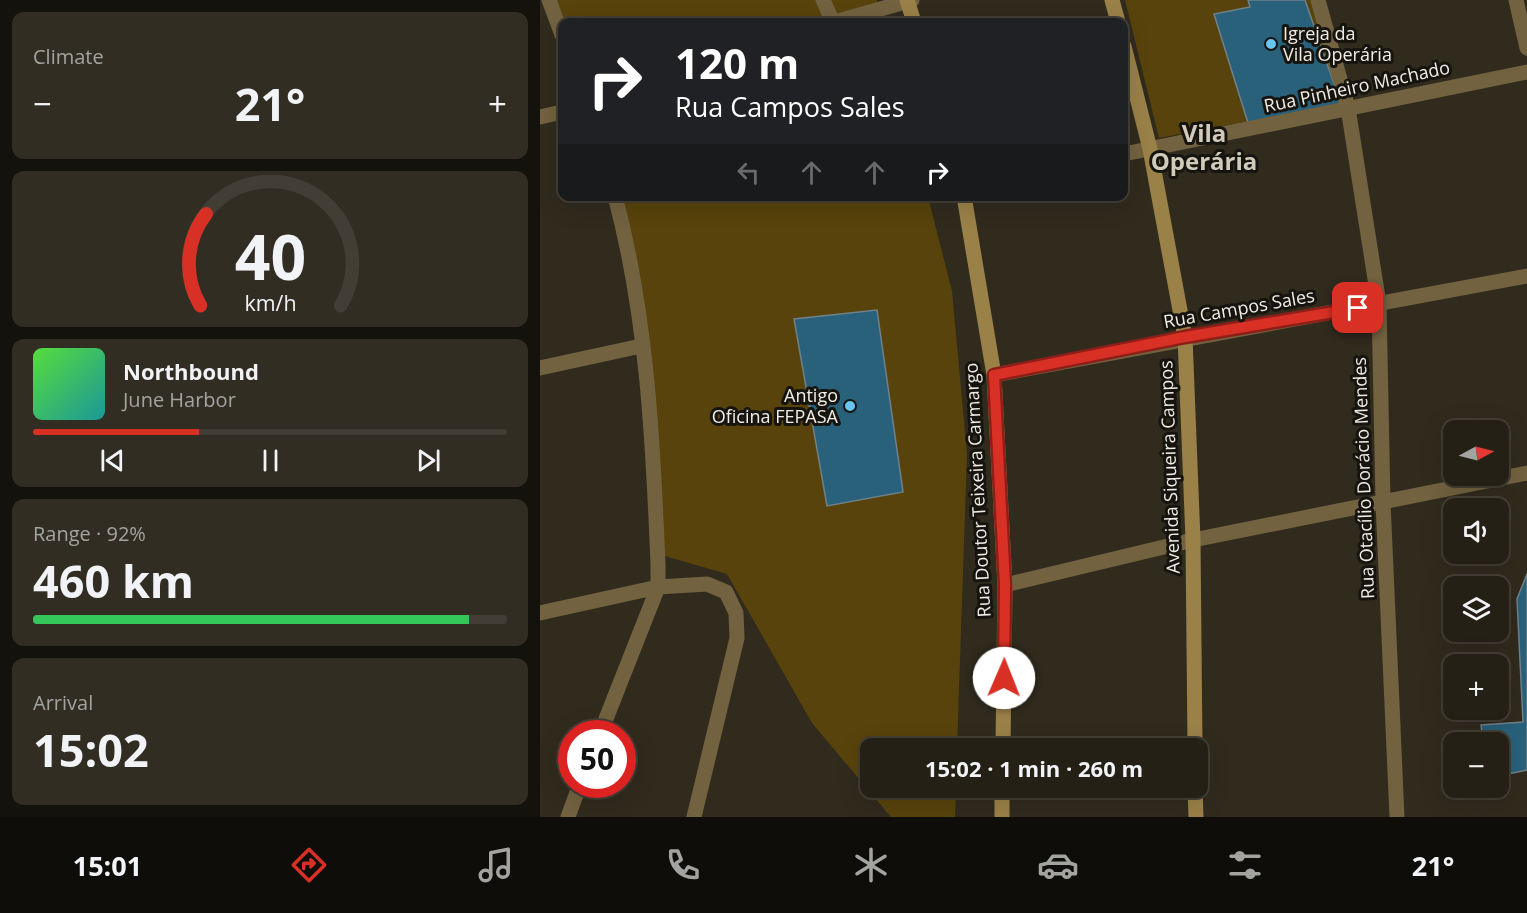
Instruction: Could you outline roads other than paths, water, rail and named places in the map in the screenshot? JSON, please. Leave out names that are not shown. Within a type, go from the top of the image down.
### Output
[{"type":"main road","points":[[909,0],[913,18]]},
{"type":"main road","points":[[1112,0],[1117,18]]},
{"type":"main road","name":"Avenida Siqueira Campos","points":[[1128,62],[1150,149],[1185,337],[1193,540],[1195,738]]},
{"type":"main road","name":"Rua Doutor Teixeira Carmargo","points":[[965,201],[994,375],[1005,585],[1003,738]]},
{"type":"main road","points":[[1002,798],[1002,817]]},
{"type":"main road","points":[[1195,798],[1196,817]]},
{"type":"street","points":[[549,0],[558,24]]},
{"type":"street","points":[[823,0],[832,18]]},
{"type":"street","points":[[848,18],[909,0]]},
{"type":"street","name":"Rua Otacílio Dorácio Mendes","points":[[1318,0],[1348,108],[1379,304],[1383,502],[1397,817]]},
{"type":"street","points":[[1516,0],[1527,48]]},
{"type":"street","name":"Rua Pinheiro Machado","points":[[1128,153],[1527,72]]},
{"type":"street","points":[[540,117],[558,113]]},
{"type":"street","points":[[606,720],[658,588],[652,430],[637,305],[616,201]]},
{"type":"street","name":"Rua Campos Sales","points":[[994,375],[1185,337],[1527,276]]},
{"type":"street","points":[[540,368],[641,346]]},
{"type":"street","points":[[1005,585],[1193,540],[1527,473]]},
{"type":"street","points":[[540,613],[658,588],[706,584],[726,592],[736,613],[737,638],[694,817]]},
{"type":"street","points":[[568,817],[575,798]]},
{"type":"place","name":"Igreja da Vila Operária","points":[[1271,44]]},
{"type":"place","name":"Antigo Oficina FEPASA","points":[[850,406]]},
{"type":"district","name":"Vila Operária","points":[[1204,148]]}]
